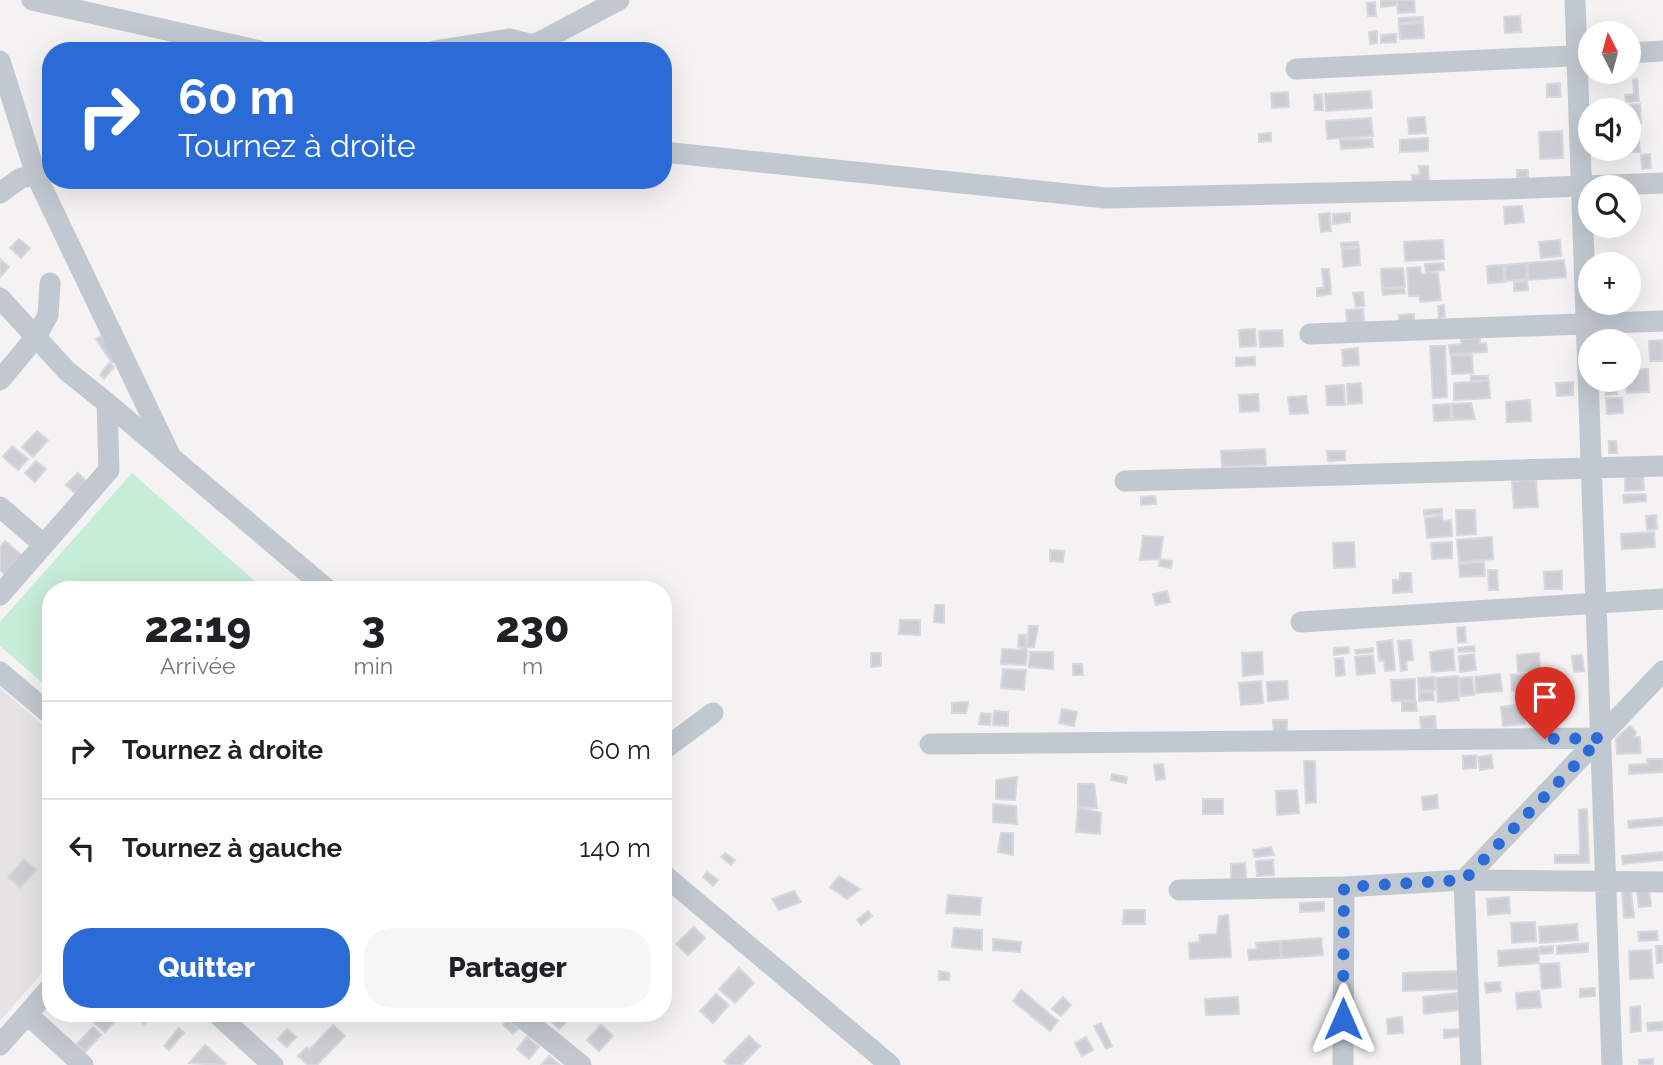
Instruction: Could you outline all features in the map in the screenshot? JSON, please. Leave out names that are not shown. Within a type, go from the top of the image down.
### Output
[{"type":"street","points":[[32,0],[220,42]]},
{"type":"street","points":[[540,42],[619,0]]},
{"type":"street","points":[[1575,0],[1578,21]]},
{"type":"street","points":[[490,42],[509,39],[522,42]]},
{"type":"street","points":[[1642,52],[1663,51]]},
{"type":"street","points":[[1296,69],[1578,55]]},
{"type":"street","points":[[0,61],[42,171]]},
{"type":"street","points":[[1582,175],[1584,84]]},
{"type":"street","points":[[672,153],[1106,198],[1578,186]]},
{"type":"street","points":[[0,193],[21,178],[42,174]]},
{"type":"street","points":[[1641,184],[1663,183]]},
{"type":"street","points":[[50,189],[171,457]]},
{"type":"street","points":[[1584,238],[1612,1065]]},
{"type":"street","points":[[0,380],[36,337],[48,315],[50,283]]},
{"type":"street","points":[[0,298],[67,371],[317,581]]},
{"type":"street","points":[[1310,334],[1663,321]]},
{"type":"street","points":[[0,595],[109,470],[107,403]]},
{"type":"street","points":[[1125,481],[1663,466]]},
{"type":"street","points":[[0,508],[44,545]]},
{"type":"street","points":[[1301,622],[1663,600]]},
{"type":"street","points":[[1471,1065],[1464,880],[1663,671]]},
{"type":"street","points":[[0,672],[42,707]]},
{"type":"street","points":[[672,743],[713,713]]},
{"type":"street","points":[[930,744],[1601,738]]},
{"type":"street","points":[[1179,890],[1344,887],[1464,880],[1663,882]]},
{"type":"street","points":[[672,882],[890,1065]]},
{"type":"street","points":[[1343,1065],[1344,887]]},
{"type":"street","points":[[0,1045],[42,997]]},
{"type":"street","points":[[27,1014],[83,1065]]},
{"type":"street","points":[[226,1022],[273,1065]]},
{"type":"street","points":[[528,1022],[580,1065]]},
{"type":"shaded area","points":[[0,688],[42,724],[42,973],[0,1021]]},
{"type":"green space","points":[[132,473],[255,581],[42,581],[42,682],[0,646],[0,622]]},
{"type":"building","points":[[1397,0],[1397,5],[1381,7],[1381,1]]},
{"type":"building","points":[[1397,0],[1414,0],[1415,12],[1398,13]]},
{"type":"building","points":[[1375,2],[1376,16],[1368,16],[1367,3]]},
{"type":"building","points":[[1520,16],[1521,32],[1505,33],[1504,17]]},
{"type":"building","points":[[1423,17],[1423,21],[1399,23],[1399,18]]},
{"type":"building","points":[[1423,23],[1424,38],[1400,39],[1399,24]]},
{"type":"building","points":[[1377,31],[1377,43],[1370,44],[1369,32]]},
{"type":"building","points":[[1396,34],[1396,42],[1381,43],[1381,35]]},
{"type":"building","points":[[1560,83],[1561,97],[1547,97],[1547,84]]},
{"type":"building","points":[[1633,84],[1637,84],[1639,98],[1625,98],[1625,95],[1634,94]]},
{"type":"building","points":[[1371,91],[1372,108],[1326,111],[1325,94]]},
{"type":"building","points":[[1288,92],[1289,107],[1272,108],[1271,93]]},
{"type":"building","points":[[1322,94],[1323,110],[1315,110],[1314,95]]},
{"type":"building","points":[[1425,117],[1426,133],[1409,134],[1408,118]]},
{"type":"building","points":[[1371,118],[1373,136],[1327,139],[1326,121]]},
{"type":"building","points":[[1562,131],[1563,158],[1540,159],[1539,132]]},
{"type":"building","points":[[1271,133],[1271,141],[1259,142],[1259,134]]},
{"type":"building","points":[[1428,138],[1428,151],[1400,152],[1400,140]]},
{"type":"building","points":[[1372,139],[1373,147],[1341,149],[1340,140]]},
{"type":"building","points":[[1650,154],[1651,168],[1642,169],[1641,155]]},
{"type":"building","points":[[1419,166],[1428,166],[1429,184],[1413,185],[1412,175],[1420,174]]},
{"type":"building","points":[[1517,170],[1528,170],[1528,177],[1517,178]]},
{"type":"building","points":[[1522,206],[1524,222],[1505,224],[1504,207]]},
{"type":"building","points":[[1330,213],[1331,231],[1321,232],[1319,214]]},
{"type":"building","points":[[1350,213],[1350,222],[1333,224],[1333,214]]},
{"type":"building","points":[[19,239],[30,248],[21,258],[10,248]]},
{"type":"building","points":[[1443,240],[1444,259],[1405,261],[1404,242]]},
{"type":"building","points":[[1560,240],[1561,256],[1541,258],[1539,242]]},
{"type":"building","points":[[1358,242],[1359,246],[1341,247],[1341,243]]},
{"type":"building","points":[[1359,248],[1360,265],[1343,267],[1342,249]]},
{"type":"building","points":[[0,259],[9,267],[0,277]]},
{"type":"building","points":[[1564,260],[1566,277],[1529,280],[1527,263]]},
{"type":"building","points":[[1443,263],[1444,270],[1426,272],[1425,264]]},
{"type":"building","points":[[1526,263],[1527,279],[1506,281],[1505,265]]},
{"type":"building","points":[[1503,265],[1504,282],[1488,283],[1487,266]]},
{"type":"building","points":[[1420,267],[1421,274],[1438,273],[1441,300],[1420,302],[1419,296],[1409,296],[1407,268]]},
{"type":"building","points":[[1403,268],[1405,287],[1382,288],[1381,269]]},
{"type":"building","points":[[1322,269],[1329,269],[1331,294],[1317,296],[1317,288],[1324,288]]},
{"type":"building","points":[[1527,281],[1528,290],[1514,291],[1514,282]]},
{"type":"building","points":[[1404,288],[1405,293],[1383,295],[1382,289]]},
{"type":"building","points":[[1363,292],[1364,306],[1356,307],[1353,293]]},
{"type":"building","points":[[1444,305],[1445,317],[1439,318],[1438,306]]},
{"type":"building","points":[[1363,309],[1364,322],[1347,324],[1346,310]]},
{"type":"building","points":[[1414,314],[1414,321],[1399,322],[1399,315]]},
{"type":"building","points":[[1255,329],[1256,346],[1240,347],[1239,330]]},
{"type":"building","points":[[1282,330],[1283,346],[1260,347],[1259,331]]},
{"type":"building","points":[[101,336],[117,360],[112,363],[96,339]]},
{"type":"building","points":[[1480,338],[1480,343],[1486,343],[1487,352],[1450,354],[1449,345],[1461,344],[1461,339]]},
{"type":"building","points":[[1663,340],[1663,361],[1650,361],[1649,341]]},
{"type":"building","points":[[1430,346],[1445,346],[1447,397],[1433,398]]},
{"type":"building","points":[[1358,348],[1359,365],[1343,366],[1342,350]]},
{"type":"building","points":[[1472,355],[1473,373],[1452,374],[1451,356]]},
{"type":"building","points":[[1255,357],[1255,365],[1236,366],[1236,358]]},
{"type":"building","points":[[109,363],[114,367],[104,379],[100,375]]},
{"type":"building","points":[[1641,369],[1648,369],[1649,392],[1627,393],[1641,392]]},
{"type":"building","points":[[1471,376],[1488,376],[1488,380],[1471,381]]},
{"type":"building","points":[[1489,381],[1490,398],[1454,400],[1454,383]]},
{"type":"building","points":[[1573,382],[1573,395],[1557,396],[1556,383]]},
{"type":"building","points":[[1361,383],[1362,403],[1348,404],[1347,384]]},
{"type":"building","points":[[1344,385],[1345,405],[1327,405],[1326,386]]},
{"type":"building","points":[[1258,394],[1259,411],[1240,412],[1239,395]]},
{"type":"building","points":[[1306,396],[1308,413],[1290,414],[1288,397]]},
{"type":"building","points":[[1606,398],[1622,398],[1623,413],[1607,414]]},
{"type":"building","points":[[1530,400],[1531,421],[1507,422],[1506,402]]},
{"type":"building","points":[[1471,403],[1475,419],[1453,420],[1452,404]]},
{"type":"building","points":[[1450,404],[1451,420],[1434,421],[1433,405]]},
{"type":"building","points":[[37,431],[48,440],[33,457],[22,447]]},
{"type":"building","points":[[1609,441],[1616,441],[1617,453],[1609,453]]},
{"type":"building","points":[[12,446],[28,459],[18,470],[3,457]]},
{"type":"building","points":[[1265,449],[1266,465],[1222,467],[1221,451]]},
{"type":"building","points":[[1327,451],[1345,451],[1345,460],[1328,461]]},
{"type":"building","points":[[36,461],[46,469],[35,482],[25,473]]},
{"type":"building","points":[[78,473],[90,485],[79,497],[66,485]]},
{"type":"building","points":[[1643,476],[1644,490],[1625,491],[1625,477]]},
{"type":"building","points":[[1536,480],[1538,507],[1514,508],[1512,481]]},
{"type":"building","points":[[1645,494],[1646,501],[1624,503],[1623,495]]},
{"type":"building","points":[[1155,496],[1156,504],[1141,505],[1141,497]]},
{"type":"building","points":[[1442,509],[1442,514],[1424,515],[1424,510]]},
{"type":"building","points":[[1456,510],[1475,510],[1476,534],[1457,535]]},
{"type":"building","points":[[1656,515],[1657,529],[1647,530],[1646,516]]},
{"type":"building","points":[[1442,516],[1443,521],[1451,520],[1452,536],[1427,538],[1425,518]]},
{"type":"building","points":[[1654,532],[1655,547],[1622,549],[1621,534]]},
{"type":"building","points":[[1143,536],[1163,537],[1160,559],[1140,560]]},
{"type":"building","points":[[1492,537],[1493,559],[1459,562],[1457,540]]},
{"type":"building","points":[[5,541],[25,558],[8,577],[0,570],[0,547]]},
{"type":"building","points":[[1354,542],[1355,567],[1334,568],[1333,543]]},
{"type":"building","points":[[1452,542],[1452,558],[1432,559],[1431,543]]},
{"type":"building","points":[[1050,550],[1064,551],[1063,562],[1050,561]]},
{"type":"building","points":[[1160,559],[1172,561],[1171,568],[1159,566]]},
{"type":"building","points":[[1484,562],[1485,576],[1460,577],[1459,564]]},
{"type":"building","points":[[1488,570],[1497,570],[1498,590],[1489,590]]},
{"type":"building","points":[[1562,571],[1562,589],[1545,589],[1544,572]]},
{"type":"building","points":[[1400,573],[1411,573],[1412,592],[1393,593],[1393,580],[1400,580]]},
{"type":"building","points":[[1167,591],[1170,602],[1156,605],[1153,594]]},
{"type":"building","points":[[935,605],[944,605],[944,623],[934,622]]},
{"type":"building","points":[[900,620],[920,620],[920,635],[899,634]]},
{"type":"building","points":[[1029,626],[1038,626],[1034,647],[1027,647]]},
{"type":"building","points":[[1465,627],[1466,642],[1458,643],[1457,628]]},
{"type":"building","points":[[1019,635],[1026,635],[1026,648],[1018,647]]},
{"type":"building","points":[[1392,640],[1395,670],[1385,671],[1384,660],[1379,661],[1377,642]]},
{"type":"building","points":[[1411,640],[1413,660],[1406,661],[1407,670],[1401,671],[1398,641]]},
{"type":"building","points":[[1474,646],[1475,651],[1459,652],[1458,648]]},
{"type":"building","points":[[1348,647],[1349,653],[1334,655],[1334,648]]},
{"type":"building","points":[[1373,648],[1373,652],[1356,654],[1355,650]]},
{"type":"building","points":[[1002,649],[1027,650],[1026,665],[1001,664]]},
{"type":"building","points":[[1453,649],[1455,670],[1432,672],[1430,652]]},
{"type":"building","points":[[1030,652],[1053,652],[1053,669],[1029,667]]},
{"type":"building","points":[[1262,652],[1263,674],[1243,676],[1242,653]]},
{"type":"building","points":[[871,653],[881,653],[881,666],[871,667]]},
{"type":"building","points":[[1539,653],[1540,670],[1518,672],[1517,655]]},
{"type":"building","points":[[1474,654],[1476,670],[1460,672],[1459,656]]},
{"type":"building","points":[[1373,655],[1375,673],[1357,675],[1355,657]]},
{"type":"building","points":[[1582,655],[1584,671],[1574,672],[1572,656]]},
{"type":"building","points":[[1343,658],[1345,675],[1336,676],[1335,659]]},
{"type":"building","points":[[1073,664],[1082,664],[1083,675],[1073,675]]},
{"type":"building","points":[[1003,669],[1026,670],[1024,690],[1001,688]]},
{"type":"building","points":[[1541,673],[1542,689],[1512,691],[1511,675]]},
{"type":"building","points":[[1500,674],[1502,691],[1476,693],[1475,677]]},
{"type":"building","points":[[1458,676],[1459,700],[1438,702],[1436,678]]},
{"type":"building","points":[[1434,677],[1435,690],[1419,691],[1418,678]]},
{"type":"building","points":[[1472,677],[1474,695],[1461,696],[1460,678]]},
{"type":"building","points":[[1415,679],[1415,700],[1392,701],[1391,680]]},
{"type":"building","points":[[1261,681],[1263,703],[1241,705],[1239,683]]},
{"type":"building","points":[[1287,681],[1288,699],[1268,701],[1267,682]]},
{"type":"building","points":[[1433,692],[1434,700],[1419,701],[1419,693]]},
{"type":"building","points":[[968,702],[966,713],[952,713],[952,703]]},
{"type":"building","points":[[1402,702],[1416,702],[1417,711],[1402,711]]},
{"type":"building","points":[[1523,704],[1525,724],[1503,726],[1501,707]]},
{"type":"building","points":[[1062,709],[1077,712],[1074,726],[1059,723]]},
{"type":"building","points":[[994,711],[1008,712],[1008,726],[993,725]]},
{"type":"building","points":[[981,713],[991,714],[990,725],[979,724]]},
{"type":"building","points":[[1435,716],[1436,728],[1421,730],[1420,717]]},
{"type":"building","points":[[1273,720],[1287,720],[1287,733],[1274,733]]},
{"type":"building","points":[[1630,726],[1636,732],[1634,737],[1640,737],[1641,753],[1617,754],[1616,738]]},
{"type":"building","points":[[1476,755],[1476,768],[1463,769],[1463,756]]},
{"type":"building","points":[[1491,755],[1493,768],[1480,770],[1478,757]]},
{"type":"building","points":[[1647,759],[1663,759],[1663,772],[1629,774],[1629,765],[1648,764]]},
{"type":"building","points":[[1304,761],[1315,761],[1316,802],[1306,803]]},
{"type":"building","points":[[1163,764],[1165,779],[1156,780],[1154,765]]},
{"type":"building","points":[[1112,774],[1127,777],[1126,783],[1111,780]]},
{"type":"building","points":[[1017,777],[1015,800],[996,799],[996,780]]},
{"type":"building","points":[[1078,784],[1094,784],[1097,808],[1078,807]]},
{"type":"building","points":[[1297,790],[1299,813],[1277,815],[1276,791]]},
{"type":"building","points":[[1437,795],[1438,808],[1423,810],[1422,797]]},
{"type":"building","points":[[1203,799],[1223,799],[1223,814],[1203,814]]},
{"type":"building","points":[[993,804],[1016,806],[1017,824],[993,822]]},
{"type":"building","points":[[1078,807],[1101,813],[1100,834],[1076,832]]},
{"type":"building","points":[[1587,809],[1589,863],[1555,863],[1555,855],[1580,855],[1579,810]]},
{"type":"building","points":[[1663,818],[1663,825],[1629,828],[1628,821]]},
{"type":"building","points":[[1001,833],[1013,833],[1013,855],[998,852]]},
{"type":"building","points":[[1271,847],[1274,855],[1255,857],[1253,850]]},
{"type":"building","points":[[1663,852],[1663,860],[1623,864],[1622,856]]},
{"type":"building","points":[[725,853],[735,860],[731,865],[721,857]]},
{"type":"building","points":[[24,859],[37,870],[20,888],[8,877]]},
{"type":"building","points":[[1273,860],[1274,875],[1257,876],[1256,861]]},
{"type":"building","points":[[1245,863],[1246,878],[1231,879],[1231,864]]},
{"type":"building","points":[[707,872],[718,880],[713,886],[703,877]]},
{"type":"building","points":[[839,876],[860,889],[847,899],[830,887]]},
{"type":"building","points":[[1649,890],[1651,906],[1639,907],[1637,891]]},
{"type":"building","points":[[794,891],[801,902],[779,910],[772,899]]},
{"type":"building","points":[[1622,891],[1631,891],[1634,917],[1624,918]]},
{"type":"building","points":[[948,895],[981,898],[980,915],[946,913]]},
{"type":"building","points":[[1509,897],[1510,913],[1488,915],[1487,899]]},
{"type":"building","points":[[1324,902],[1324,911],[1300,912],[1300,903]]},
{"type":"building","points":[[1124,910],[1145,910],[1145,924],[1123,924]]},
{"type":"building","points":[[868,911],[872,916],[861,925],[857,920]]},
{"type":"building","points":[[1228,915],[1231,957],[1190,959],[1189,943],[1200,942],[1199,935],[1217,934],[1219,916]]},
{"type":"building","points":[[1535,922],[1536,941],[1512,943],[1511,923]]},
{"type":"building","points":[[1577,924],[1578,940],[1540,943],[1539,927]]},
{"type":"building","points":[[694,927],[705,938],[688,955],[676,944]]},
{"type":"building","points":[[954,928],[982,930],[982,950],[952,947]]},
{"type":"building","points":[[1657,931],[1658,940],[1639,941],[1638,932]]},
{"type":"building","points":[[1321,938],[1323,955],[1282,958],[1281,941]]},
{"type":"building","points":[[993,939],[1021,942],[1020,952],[993,950]]},
{"type":"building","points":[[1280,941],[1281,958],[1249,960],[1248,950],[1257,949],[1256,943]]},
{"type":"building","points":[[1588,943],[1588,952],[1557,954],[1557,946]]},
{"type":"building","points":[[1553,946],[1553,953],[1540,954],[1540,947]]},
{"type":"building","points":[[1656,946],[1663,946],[1663,962],[1657,963]]},
{"type":"building","points":[[1538,948],[1539,963],[1499,966],[1498,951]]},
{"type":"building","points":[[1651,950],[1653,978],[1630,979],[1629,951]]},
{"type":"building","points":[[1559,963],[1561,987],[1542,989],[1540,964]]},
{"type":"building","points":[[739,968],[754,983],[735,1003],[719,989]]},
{"type":"building","points":[[939,971],[949,973],[949,980],[939,980]]},
{"type":"building","points":[[1457,971],[1458,989],[1403,991],[1403,973]]},
{"type":"building","points":[[1500,982],[1501,991],[1486,993],[1485,983]]},
{"type":"building","points":[[1595,988],[1595,996],[1580,997],[1580,989]]},
{"type":"building","points":[[1021,990],[1058,1021],[1050,1031],[1013,1001]]},
{"type":"building","points":[[1539,991],[1541,1007],[1517,1009],[1516,993]]},
{"type":"building","points":[[1457,993],[1459,1010],[1424,1014],[1423,997]]},
{"type":"building","points":[[716,994],[729,1005],[713,1023],[700,1011]]},
{"type":"building","points":[[1063,997],[1071,1005],[1061,1016],[1052,1009]]},
{"type":"building","points":[[1238,997],[1239,1014],[1206,1015],[1205,999]]},
{"type":"building","points":[[1640,1006],[1641,1031],[1631,1032],[1630,1007]]},
{"type":"building","points":[[1402,1017],[1403,1033],[1388,1034],[1387,1019]]},
{"type":"building","points":[[95,1022],[114,1022],[105,1032]]},
{"type":"building","points":[[511,1022],[518,1029],[513,1034],[503,1025]]},
{"type":"building","points":[[552,1022],[565,1023],[559,1029]]},
{"type":"building","points":[[1663,1022],[1663,1030],[1648,1031],[1647,1023]]},
{"type":"building","points":[[1101,1023],[1112,1046],[1106,1049],[1094,1026]]},
{"type":"building","points":[[333,1025],[345,1036],[317,1065],[308,1065],[298,1056],[307,1047],[309,1050]]},
{"type":"building","points":[[601,1025],[613,1036],[599,1051],[587,1040]]},
{"type":"building","points":[[93,1027],[101,1035],[85,1052],[77,1044]]},
{"type":"building","points":[[179,1028],[184,1033],[169,1050],[164,1046]]},
{"type":"building","points":[[287,1029],[296,1037],[287,1047],[278,1039]]},
{"type":"building","points":[[1460,1029],[1460,1036],[1444,1038],[1444,1030]]},
{"type":"building","points":[[749,1036],[760,1046],[742,1065],[728,1065],[724,1061]]},
{"type":"building","points":[[527,1037],[539,1047],[529,1059],[517,1049]]},
{"type":"building","points":[[1086,1037],[1093,1050],[1082,1056],[1075,1043]]},
{"type":"building","points":[[205,1045],[226,1063],[189,1063]]},
{"type":"building","points":[[549,1056],[560,1065],[541,1065]]},
{"type":"building","points":[[1653,1059],[1653,1065],[1639,1065],[1639,1060]]},
{"type":"route","points":[[1343,1019],[1344,887],[1464,880],[1601,738],[1545,739]]}]
